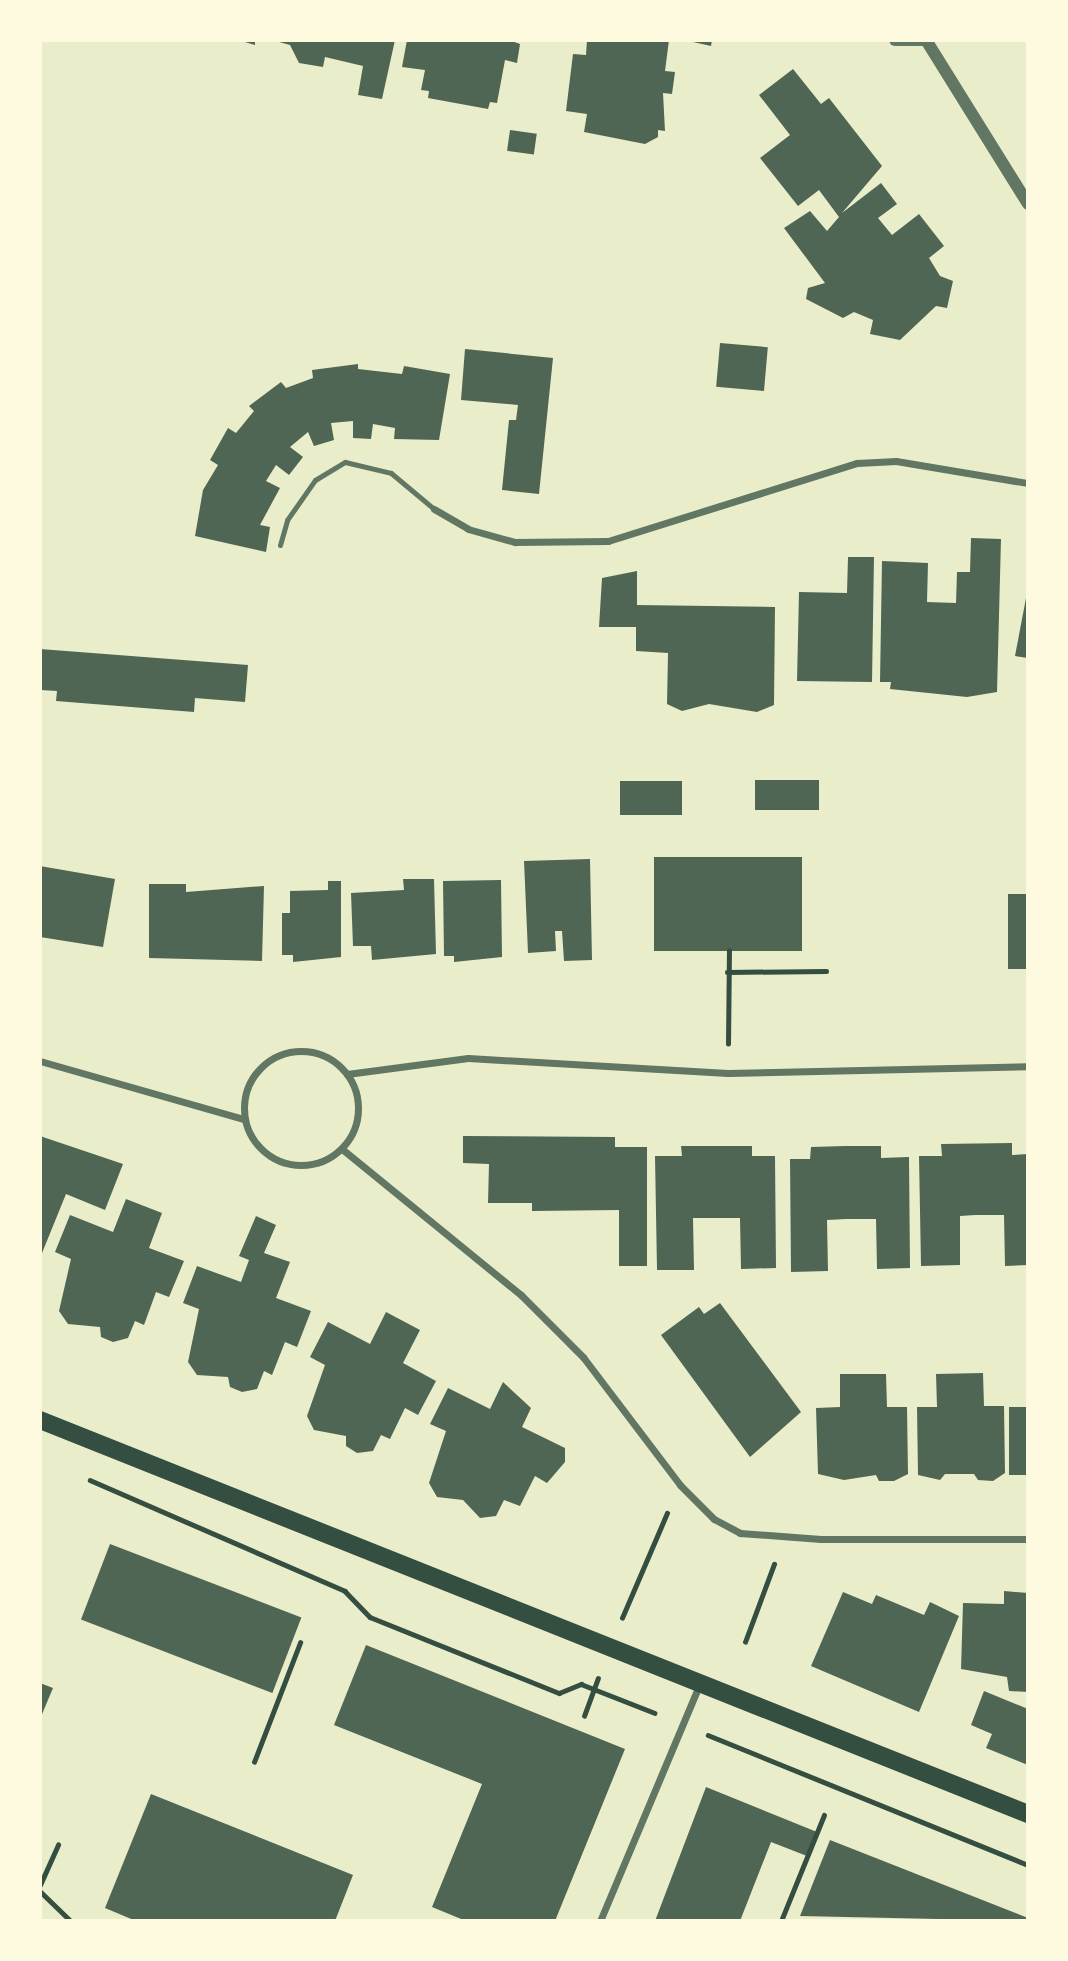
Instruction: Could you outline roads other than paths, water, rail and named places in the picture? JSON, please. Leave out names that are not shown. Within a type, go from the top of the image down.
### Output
[{"type":"main road","points":[[40,1420],[1028,1814]]},
{"type":"street","points":[[895,40],[924,40],[1028,204]]},
{"type":"street","points":[[434,509],[468,528],[515,542],[608,541],[857,463],[896,461],[1028,483]]},
{"type":"street","points":[[303,1051],[335,1062],[347,1074],[359,1104],[342,1149],[319,1163],[285,1164],[257,1145],[244,1119],[249,1085],[271,1060],[303,1051]]},
{"type":"street","points":[[347,1074],[468,1058],[728,1073],[1028,1066]]},
{"type":"street","points":[[40,1060],[244,1119]]},
{"type":"street","points":[[342,1149],[445,1228],[530,1304],[583,1357],[680,1485],[714,1519],[740,1533],[785,1536],[1028,1539]]},
{"type":"street","points":[[600,1921],[700,1683]]},
{"type":"lane","points":[[280,545],[288,520],[315,480],[345,462],[391,473],[434,509]]}]
